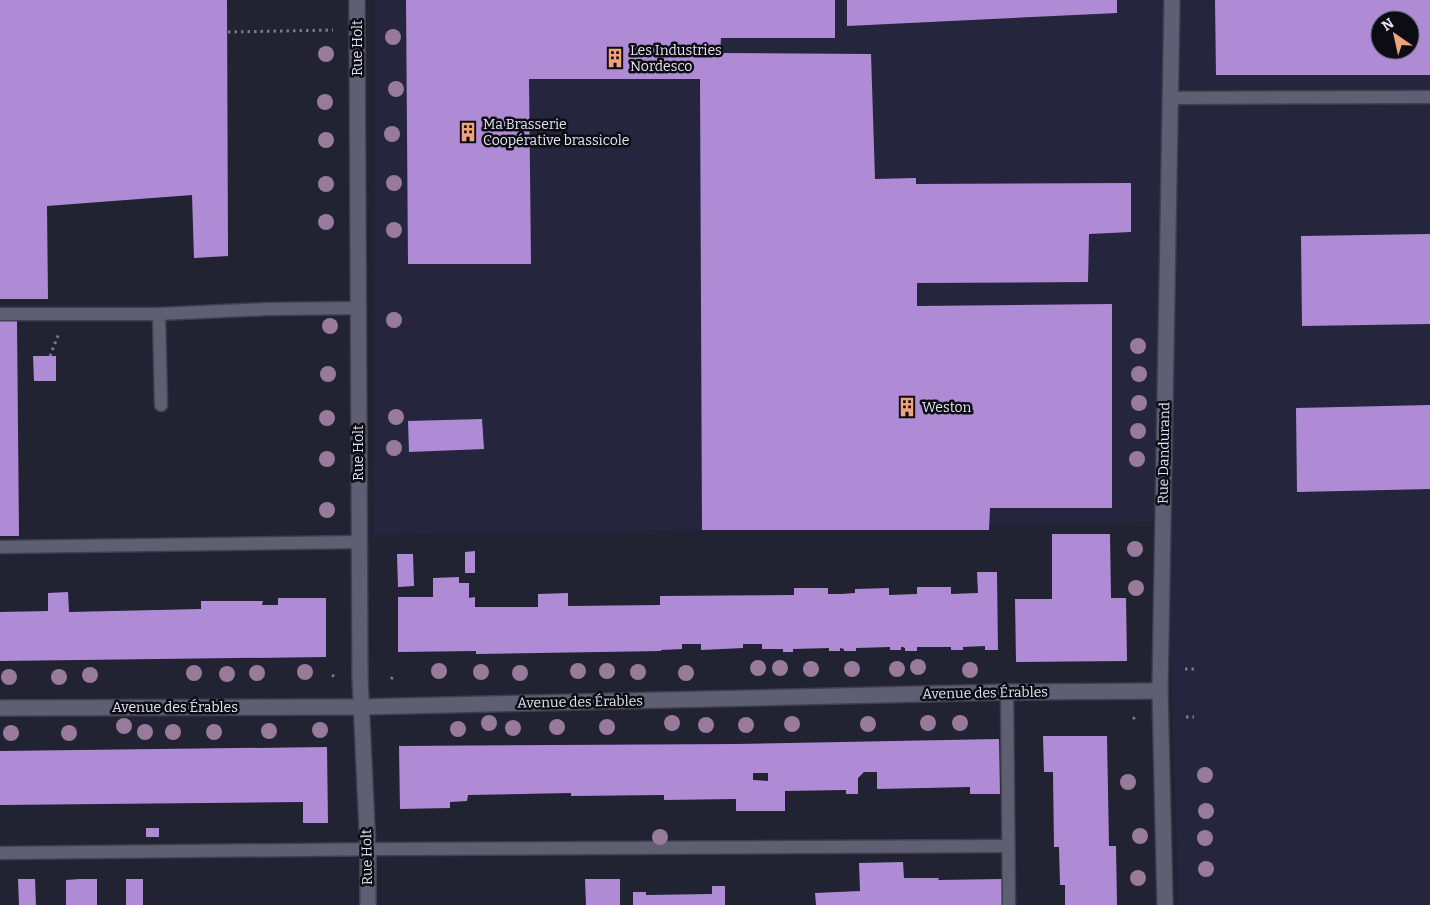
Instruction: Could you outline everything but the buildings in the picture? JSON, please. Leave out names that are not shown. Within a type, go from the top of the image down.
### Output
[{"type":"street","name":"Rue Holt","points":[[357,0],[360,707],[368,850],[368,905]]},
{"type":"street","name":"Rue Dandurand","points":[[1165,905],[1160,691],[1172,0]]},
{"type":"street","name":"Avenue des Érables","points":[[0,708],[360,707],[1007,692],[1160,691]]},
{"type":"lane","points":[[1170,98],[1430,97]]},
{"type":"lane","points":[[0,314],[159,314],[269,309],[357,308]]},
{"type":"lane","points":[[159,314],[160,405]]},
{"type":"lane","points":[[0,547],[359,542]]},
{"type":"lane","points":[[1007,692],[1009,905]]},
{"type":"lane","points":[[0,854],[1008,846]]},
{"type":"path","points":[[228,32],[333,30]]},
{"type":"path","points":[[1185,669],[1194,669]]},
{"type":"path","points":[[1186,717],[1194,717]]},
{"type":"shaded area","points":[[375,0],[1430,0],[1430,905],[1179,905],[1166,522],[374,535]]},
{"type":"place","name":"Les Industries Nordesco","points":[[615,58]]},
{"type":"place","name":"Ma Brasserie Coopérative brassicole","points":[[468,132]]},
{"type":"place","name":"Weston","points":[[907,407]]}]
